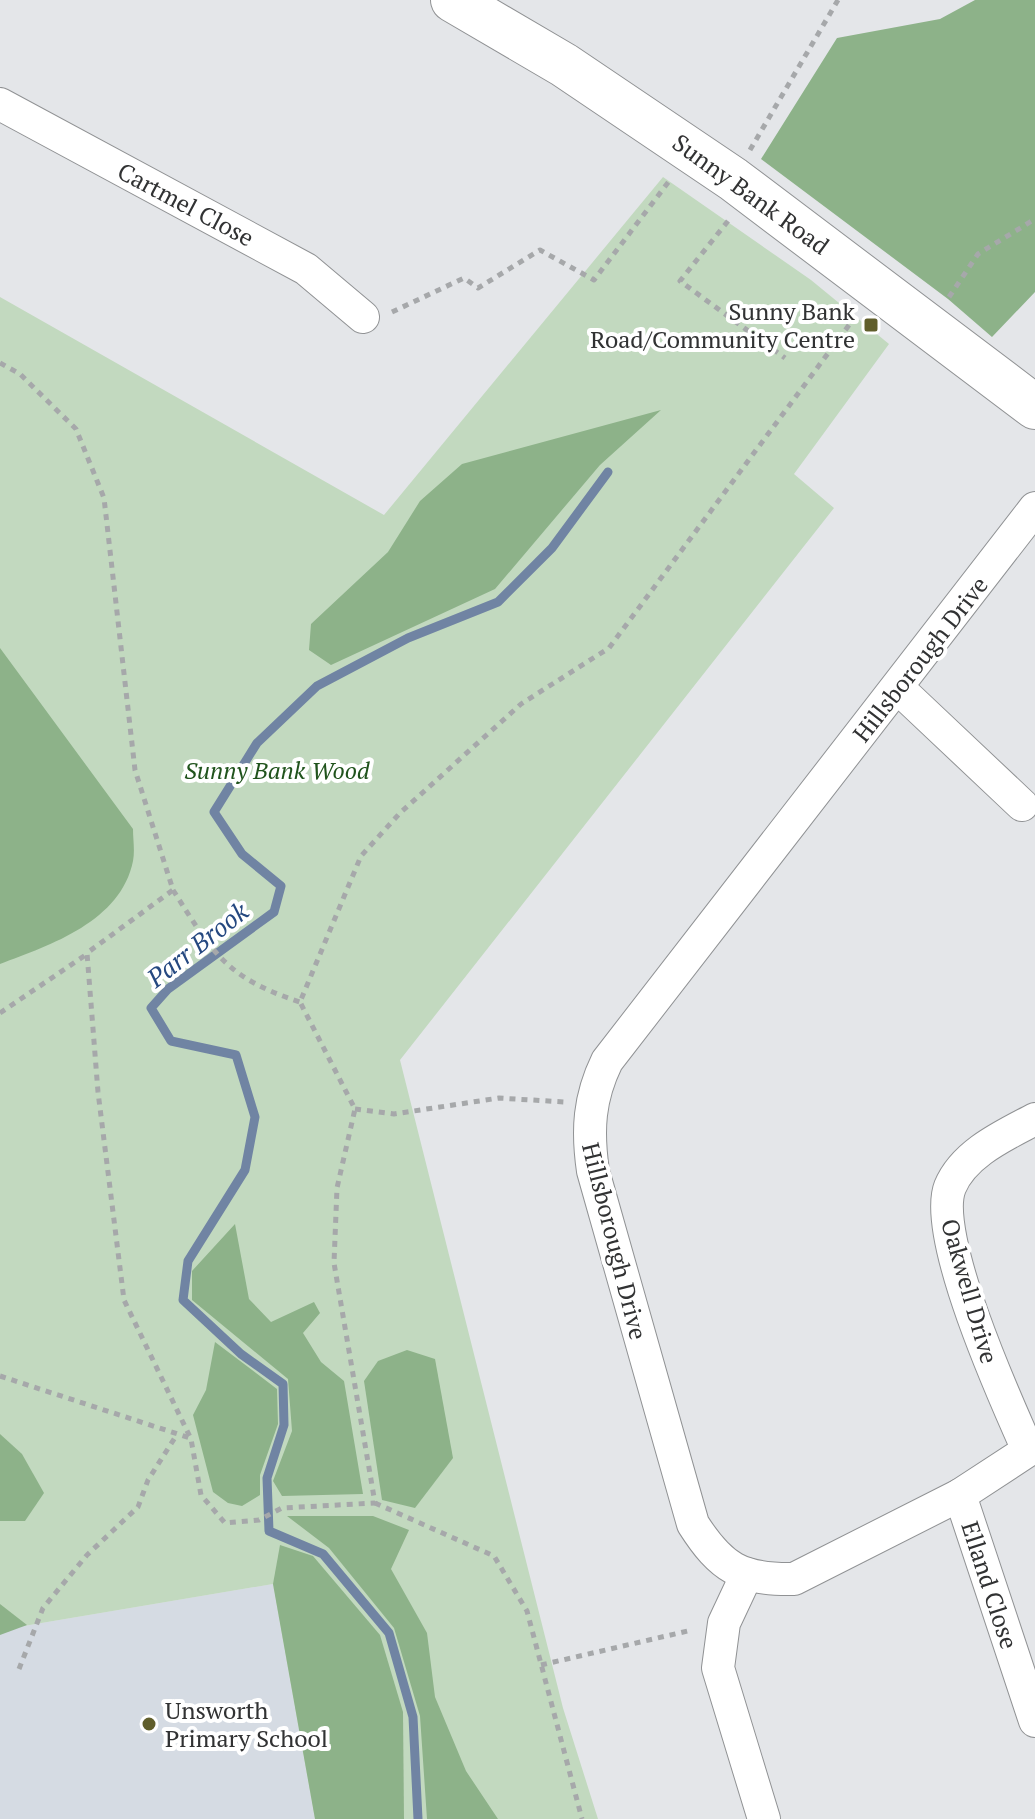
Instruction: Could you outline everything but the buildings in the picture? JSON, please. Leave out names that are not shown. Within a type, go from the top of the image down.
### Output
[{"type":"street","name":"Sunny Bank Road","points":[[453,0],[564,65],[692,150],[1035,407]]},
{"type":"street","name":"Cartmel Close","points":[[0,104],[306,269],[363,317]]},
{"type":"street","name":"Hillsborough Drive","points":[[1032,1448],[960,1495],[794,1579],[767,1580],[728,1567],[712,1554],[693,1524],[593,1171],[587,1135],[590,1104],[607,1061],[1035,508]]},
{"type":"street","points":[[898,688],[1022,805]]},
{"type":"street","name":"Oakwell Drive","points":[[1032,1448],[990,1367],[959,1265],[946,1206],[957,1175],[973,1157],[1035,1119]]},
{"type":"street","name":"Elland Close","points":[[960,1495],[1035,1721]]},
{"type":"street","points":[[747,1574],[724,1623],[718,1668],[764,1819]]},
{"type":"path","points":[[785,358],[680,281],[742,185],[838,0]]},
{"type":"path","points":[[363,317],[388,314],[464,278],[478,288],[540,250],[594,280],[692,150]]},
{"type":"path","points":[[928,327],[978,254],[1035,219]]},
{"type":"path","points":[[300,1002],[361,856],[400,813],[521,704],[609,648],[877,287]]},
{"type":"path","points":[[0,363],[20,374],[76,429],[104,498],[135,770],[173,890],[223,964],[262,989],[300,1002],[355,1109],[337,1188],[334,1263],[375,1503]]},
{"type":"path","points":[[0,1013],[173,890]]},
{"type":"path","points":[[87,953],[98,1092],[124,1300],[191,1439],[201,1495],[225,1523],[259,1520],[282,1508],[375,1503],[494,1556],[527,1611],[582,1819]]},
{"type":"path","points":[[355,1109],[394,1114],[499,1098],[590,1104]]},
{"type":"path","points":[[0,1376],[191,1439]]},
{"type":"path","points":[[19,1669],[43,1608],[87,1555],[138,1507],[148,1480],[176,1436]]},
{"type":"path","points":[[541,1665],[724,1623]]},
{"type":"shaded area","name":"Unsworth Primary School","points":[[273,1584],[315,1819],[0,1819],[0,1630]]},
{"type":"green space","points":[[975,0],[1035,0],[1035,292],[992,337],[948,299],[761,159],[837,38],[940,19]]},
{"type":"green space","name":"Sunny Bank Wood","points":[[663,177],[811,280],[889,344],[794,474],[834,508],[400,1060],[563,1708],[598,1819],[315,1819],[273,1584],[0,1630],[0,297],[384,515]]},
{"type":"green space","points":[[661,410],[600,465],[495,589],[331,665],[309,650],[311,624],[388,552],[420,501],[462,464]]},
{"type":"green space","points":[[0,648],[133,829],[134,849],[126,882],[99,915],[61,939],[0,964]]},
{"type":"green space","points":[[235,1224],[249,1299],[271,1322],[314,1302],[320,1313],[303,1333],[321,1362],[344,1381],[363,1494],[282,1496],[273,1481],[292,1431],[288,1379],[192,1300],[192,1271]]},
{"type":"green space","points":[[215,1342],[277,1389],[278,1424],[260,1475],[260,1495],[242,1506],[228,1503],[213,1492],[193,1415],[206,1390]]},
{"type":"green space","points":[[407,1350],[435,1359],[453,1458],[415,1508],[382,1500],[364,1381],[378,1361]]},
{"type":"green space","points":[[0,1434],[22,1454],[44,1493],[25,1521],[0,1521]]},
{"type":"green space","points":[[287,1516],[373,1516],[409,1530],[391,1569],[427,1633],[435,1697],[466,1771],[498,1819],[427,1819],[420,1716],[394,1628],[329,1548]]},
{"type":"green space","points":[[280,1545],[313,1556],[380,1635],[403,1712],[404,1819],[315,1819],[273,1584]]},
{"type":"green space","points":[[0,1604],[27,1625],[0,1635]]},
{"type":"waterway","name":"Parr Brook","points":[[418,1819],[413,1717],[389,1633],[323,1554],[269,1531],[267,1478],[284,1425],[283,1384],[241,1354],[183,1300],[188,1261],[245,1170],[255,1117],[236,1055],[171,1041],[151,1008],[168,989],[274,912],[281,886],[242,854],[214,812],[257,743],[317,686],[408,638],[498,602],[552,548],[608,472]]},
{"type":"place","name":"Sunny Bank Road/Community Centre","points":[[871,325]]},
{"type":"place","name":"Unsworth Primary School","points":[[149,1724]]}]
